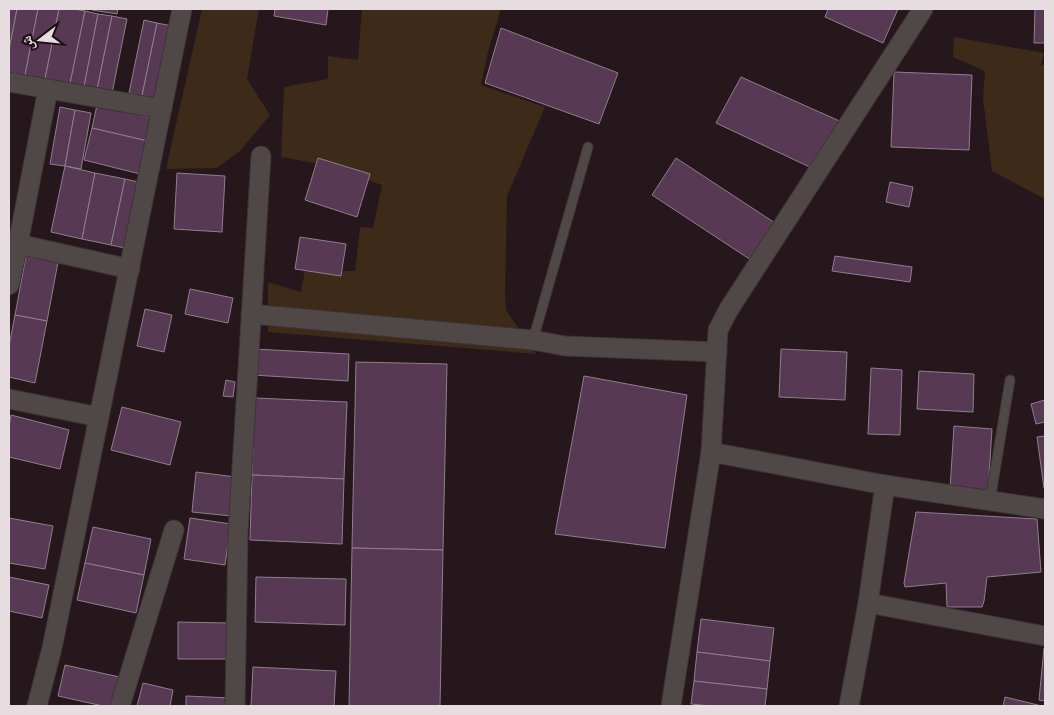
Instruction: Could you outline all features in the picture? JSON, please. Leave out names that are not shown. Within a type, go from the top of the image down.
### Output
[{"type":"street","points":[[37,706],[52,648],[182,9]]},
{"type":"street","points":[[671,706],[711,452],[718,330],[729,309],[923,9]]},
{"type":"street","points":[[9,82],[162,109]]},
{"type":"street","points":[[9,285],[14,243],[48,89]]},
{"type":"street","points":[[235,706],[238,533],[261,156]]},
{"type":"street","points":[[14,243],[130,269]]},
{"type":"street","points":[[251,314],[533,340],[565,346],[717,352]]},
{"type":"street","points":[[9,399],[99,417]]},
{"type":"street","points":[[711,452],[885,485],[1045,509]]},
{"type":"street","points":[[849,706],[868,603],[885,485]]},
{"type":"street","points":[[120,706],[174,530]]},
{"type":"street","points":[[868,603],[1045,636]]},
{"type":"lane","points":[[533,340],[588,146]]},
{"type":"lane","points":[[990,500],[1010,380]]},
{"type":"shaded area","points":[[202,9],[259,9],[247,79],[270,115],[240,151],[217,168],[166,169]]},
{"type":"shaded area","points":[[362,9],[501,9],[488,52],[481,85],[545,107],[507,196],[506,310],[536,354],[268,332],[268,282],[301,292],[305,270],[355,271],[360,227],[373,228],[382,185],[320,164],[281,157],[284,87],[328,79],[328,56],[358,60]]},
{"type":"shaded area","points":[[954,37],[1044,53],[1041,65],[1045,65],[1045,199],[992,171],[983,98],[985,71],[953,57]]},
{"type":"building","points":[[9,9],[17,9],[9,50]]},
{"type":"building","points":[[17,9],[38,9],[25,75],[9,72],[9,50]]},
{"type":"building","points":[[38,9],[59,9],[45,79],[25,75]]},
{"type":"building","points":[[59,9],[85,11],[70,84],[45,79]]},
{"type":"building","points":[[92,9],[118,9],[117,14]]},
{"type":"building","points":[[275,9],[328,9],[326,25],[274,16]]},
{"type":"building","points":[[828,9],[898,9],[883,43],[825,17]]},
{"type":"building","points":[[1035,9],[1045,9],[1045,43],[1034,43]]},
{"type":"building","points":[[85,11],[98,14],[84,87],[70,84]]},
{"type":"building","points":[[98,14],[112,16],[97,90],[84,87]]},
{"type":"building","points":[[112,16],[127,19],[112,93],[97,90]]},
{"type":"building","points":[[144,20],[157,23],[142,96],[129,93]]},
{"type":"building","points":[[157,23],[172,26],[157,99],[142,96]]},
{"type":"building","points":[[501,28],[618,73],[599,124],[485,83]]},
{"type":"building","points":[[894,72],[972,75],[969,150],[891,147]]},
{"type":"building","points":[[741,77],[844,123],[816,170],[716,123]]},
{"type":"building","points":[[97,105],[157,119],[152,142],[92,128]]},
{"type":"building","points":[[60,107],[75,110],[65,166],[50,164]]},
{"type":"building","points":[[75,110],[91,113],[81,169],[65,166]]},
{"type":"building","points":[[92,128],[152,142],[144,175],[84,160]]},
{"type":"building","points":[[318,158],[370,174],[357,217],[305,200]]},
{"type":"building","points":[[676,158],[775,223],[751,260],[652,195]]},
{"type":"building","points":[[65,166],[95,173],[82,239],[51,232]]},
{"type":"building","points":[[95,173],[125,179],[111,245],[82,239]]},
{"type":"building","points":[[177,173],[225,176],[222,232],[174,229]]},
{"type":"building","points":[[125,179],[143,183],[129,249],[111,245]]},
{"type":"building","points":[[890,182],[913,187],[909,207],[886,202]]},
{"type":"building","points":[[300,237],[346,244],[341,276],[295,269]]},
{"type":"building","points":[[26,256],[58,262],[47,321],[15,315]]},
{"type":"building","points":[[835,256],[912,267],[910,282],[832,271]]},
{"type":"building","points":[[190,289],[233,298],[228,323],[185,314]]},
{"type":"building","points":[[145,309],[172,315],[164,352],[137,346]]},
{"type":"building","points":[[15,315],[47,321],[35,383],[9,377],[9,346]]},
{"type":"building","points":[[254,349],[349,354],[348,381],[253,375]]},
{"type":"building","points":[[781,349],[847,352],[845,400],[779,397]]},
{"type":"building","points":[[356,362],[447,364],[443,550],[352,548]]},
{"type":"building","points":[[871,368],[902,370],[900,435],[868,434]]},
{"type":"building","points":[[919,371],[974,374],[973,412],[917,409]]},
{"type":"building","points":[[584,376],[687,395],[665,548],[555,534]]},
{"type":"building","points":[[226,380],[235,382],[233,397],[223,396]]},
{"type":"building","points":[[255,398],[347,402],[344,479],[252,475]]},
{"type":"building","points":[[1045,400],[1045,422],[1036,424],[1031,404]]},
{"type":"building","points":[[122,407],[181,422],[170,465],[111,450]]},
{"type":"building","points":[[11,415],[69,430],[60,469],[9,457]]},
{"type":"building","points":[[954,426],[992,429],[988,492],[950,489]]},
{"type":"building","points":[[1045,436],[1045,488],[1044,488],[1037,437]]},
{"type":"building","points":[[196,472],[236,477],[232,516],[192,512]]},
{"type":"building","points":[[252,475],[344,479],[342,544],[250,540]]},
{"type":"building","points":[[916,512],[1037,519],[1041,572],[987,577],[982,607],[947,607],[946,583],[905,587],[904,583]]},
{"type":"building","points":[[9,518],[53,526],[45,569],[9,563]]},
{"type":"building","points":[[190,518],[231,524],[225,565],[184,559]]},
{"type":"building","points":[[93,527],[151,539],[144,575],[85,563]]},
{"type":"building","points":[[352,548],[443,550],[440,706],[349,706]]},
{"type":"building","points":[[85,563],[144,575],[136,613],[77,600]]},
{"type":"building","points":[[9,577],[49,585],[42,618],[9,611]]},
{"type":"building","points":[[256,577],[346,579],[345,625],[255,622]]},
{"type":"building","points":[[701,619],[774,628],[770,661],[697,652]]},
{"type":"building","points":[[178,622],[228,623],[228,659],[178,659]]},
{"type":"building","points":[[1045,648],[1045,701],[1039,700]]},
{"type":"building","points":[[697,652],[770,661],[767,689],[694,681]]},
{"type":"building","points":[[65,665],[124,678],[118,706],[103,706],[58,696]]},
{"type":"building","points":[[253,667],[336,671],[334,706],[251,706]]},
{"type":"building","points":[[694,681],[767,689],[765,706],[691,704]]},
{"type":"building","points":[[143,683],[173,690],[170,706],[137,706]]},
{"type":"building","points":[[186,696],[230,698],[230,706],[186,706]]},
{"type":"building","points":[[1005,697],[1042,706],[1003,706]]}]
